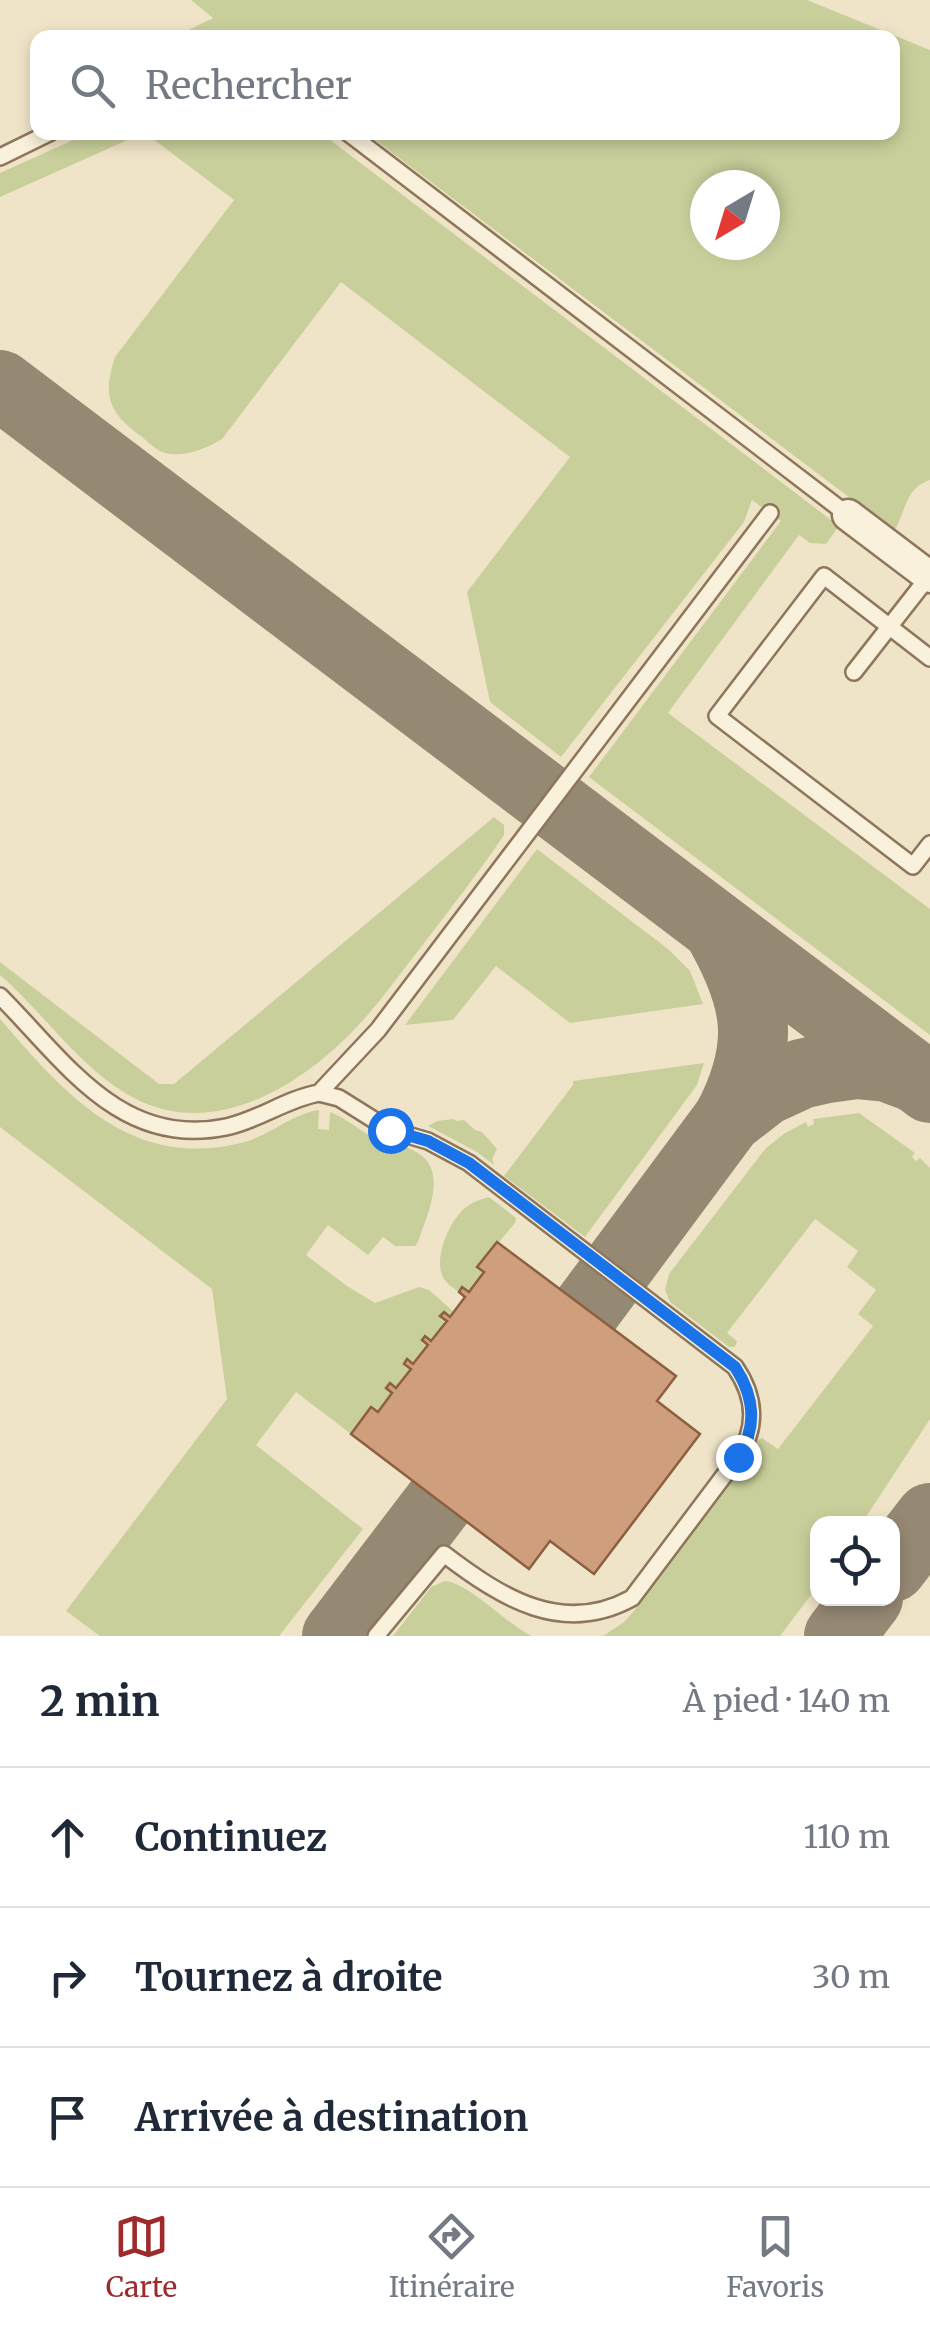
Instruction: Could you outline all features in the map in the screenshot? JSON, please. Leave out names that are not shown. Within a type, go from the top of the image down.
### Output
[{"type":"street","points":[[848,515],[929,577]]},
{"type":"lane","points":[[0,156],[35,140]]},
{"type":"lane","points":[[356,140],[848,515]]},
{"type":"lane","points":[[319,1093],[378,1030],[770,513]]},
{"type":"lane","points":[[930,658],[824,576],[717,716],[913,866],[930,844]]},
{"type":"lane","points":[[854,672],[929,577]]},
{"type":"lane","points":[[0,996],[91,1090],[120,1110],[151,1124],[179,1130],[215,1129],[248,1121],[319,1093],[339,1098],[390,1130],[428,1141],[469,1163],[735,1367],[750,1397],[752,1418],[746,1446],[632,1598],[618,1613],[583,1629]]},
{"type":"lane","points":[[376,1636],[444,1554],[529,1619],[564,1630]]},
{"type":"green space","points":[[191,0],[807,0],[881,30],[188,30],[213,18]]},
{"type":"green space","points":[[900,38],[930,50],[930,480],[911,495],[894,531],[375,140],[900,140]]},
{"type":"green space","points":[[73,140],[127,140],[0,197],[0,173]]},
{"type":"green space","points":[[154,140],[330,140],[839,526],[826,544],[810,543],[799,535],[668,713],[930,909],[930,1035],[589,777],[781,521],[752,500],[744,522],[561,757],[490,702],[467,592],[570,457],[341,282],[216,443],[185,454],[169,454],[154,447],[122,420],[109,394],[115,357],[234,200]]},
{"type":"green space","points":[[494,817],[504,825],[504,835],[369,1014],[305,1073],[251,1102],[193,1113],[163,1109],[134,1098],[80,1057],[0,975],[0,962],[159,1084],[174,1084]]},
{"type":"green space","points":[[537,849],[668,949],[690,971],[703,1004],[570,1023],[496,966],[453,1020],[405,1025]]},
{"type":"green space","points":[[0,1019],[76,1098],[133,1135],[166,1146],[201,1148],[241,1143],[319,1110],[318,1129],[329,1130],[330,1112],[379,1140],[418,1153],[432,1171],[433,1195],[415,1246],[395,1246],[383,1237],[368,1255],[328,1225],[306,1255],[375,1303],[419,1287],[429,1290],[454,1312],[450,1317],[443,1312],[441,1316],[447,1321],[431,1341],[425,1336],[422,1340],[428,1345],[396,1388],[389,1384],[386,1388],[392,1393],[378,1412],[371,1407],[351,1434],[296,1392],[256,1445],[363,1529],[279,1636],[100,1636],[66,1611],[227,1399],[212,1289],[0,1127]]},
{"type":"green space","points":[[704,1063],[697,1085],[585,1237],[504,1176],[573,1081]]},
{"type":"green space","points":[[859,1113],[915,1153],[912,1157],[916,1161],[920,1158],[930,1168],[930,1419],[867,1516],[810,1516],[810,1596],[780,1636],[603,1636],[633,1612],[747,1461],[757,1441],[762,1438],[778,1449],[873,1326],[858,1314],[876,1290],[847,1267],[858,1251],[815,1219],[727,1333],[737,1341],[735,1347],[729,1347],[670,1302],[665,1290],[669,1274],[766,1148],[806,1122],[808,1127],[814,1124],[813,1119]]},
{"type":"green space","points":[[464,1120],[482,1132],[497,1149],[492,1159],[494,1165],[428,1126]]},
{"type":"green space","points":[[489,1197],[516,1218],[515,1223],[478,1267],[484,1272],[469,1292],[462,1287],[459,1292],[442,1275],[444,1242],[463,1210]]},
{"type":"green space","points":[[445,1581],[476,1596],[531,1636],[393,1636],[431,1587]]},
{"type":"building","points":[[497,1242],[676,1376],[657,1401],[700,1434],[594,1574],[550,1541],[529,1569],[351,1434],[371,1407],[378,1412],[392,1393],[386,1388],[390,1383],[396,1388],[411,1369],[404,1364],[407,1359],[413,1364],[428,1345],[422,1340],[425,1336],[431,1341],[447,1321],[440,1316],[444,1312],[450,1317],[465,1297],[459,1292],[462,1287],[469,1292],[484,1272],[477,1267]]},
{"type":"taxiway","points":[[0,385],[930,1088]]},
{"type":"taxiway","points":[[718,929],[742,978],[753,1022],[749,1068],[728,1119]]},
{"type":"taxiway","points":[[587,1309],[728,1119],[764,1091],[801,1074],[856,1064],[887,1067],[914,1077]]},
{"type":"taxiway","points":[[337,1636],[440,1501]]},
{"type":"taxiway","points":[[900,1557],[930,1518]]},
{"type":"taxiway","points":[[839,1636],[862,1606]]},
{"type":"route","points":[[390,1130],[428,1141],[469,1163],[735,1367],[745,1382],[752,1418],[746,1446],[738,1457]]}]
